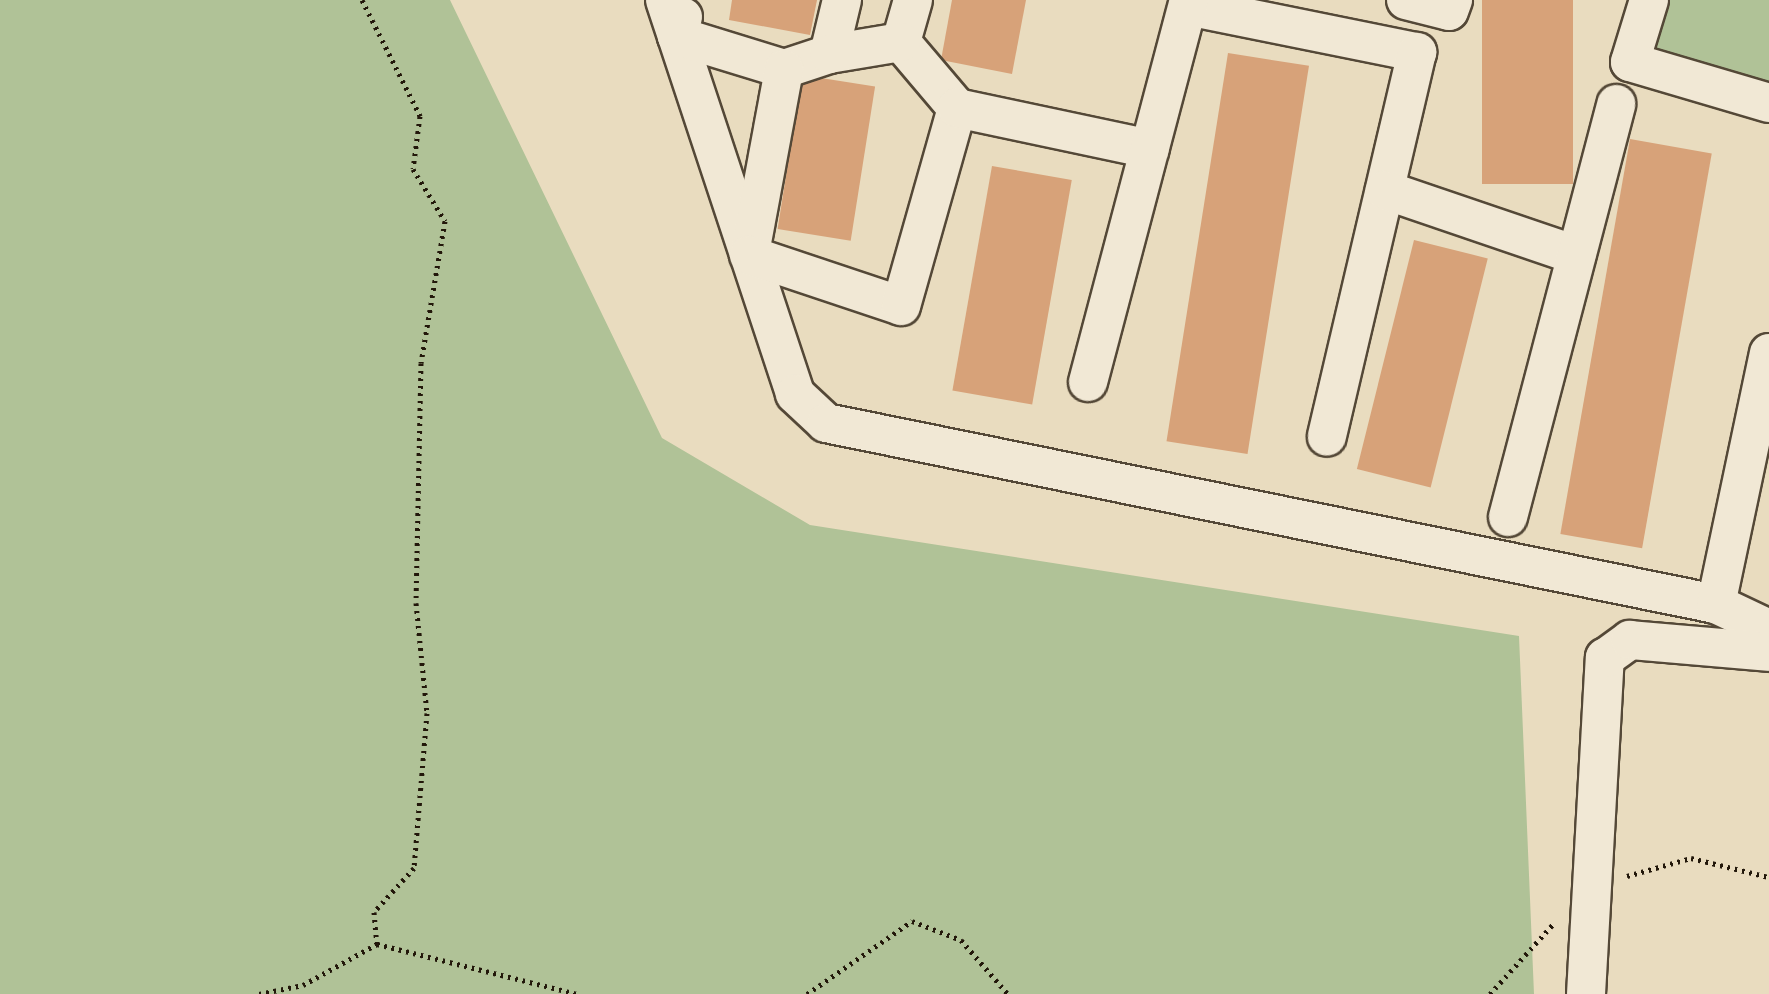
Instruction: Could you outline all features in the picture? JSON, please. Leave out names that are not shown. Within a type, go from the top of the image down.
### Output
[{"type":"street","points":[[829,54],[842,0]]},
{"type":"street","points":[[901,42],[913,0]]},
{"type":"street","points":[[1406,0],[1449,11],[1452,0]]},
{"type":"street","points":[[1649,0],[1630,62],[1769,103]]},
{"type":"street","points":[[1088,382],[1188,3],[1417,52],[1327,437]]},
{"type":"street","points":[[672,8],[784,69],[829,54],[901,42]]},
{"type":"street","points":[[672,8],[795,394],[826,423],[1716,604],[1769,629]]},
{"type":"street","points":[[901,42],[956,108],[1150,149]]},
{"type":"street","points":[[750,255],[784,69]]},
{"type":"street","points":[[1508,517],[1616,104]]},
{"type":"street","points":[[750,255],[901,306],[956,108]]},
{"type":"street","points":[[1385,190],[1576,255]]},
{"type":"street","points":[[1716,604],[1769,353]]},
{"type":"street","points":[[1586,994],[1605,658],[1630,640],[1769,652]]},
{"type":"path","points":[[362,0],[420,116],[413,169],[445,221],[421,362],[416,603],[428,713],[414,868],[374,912],[377,944]]},
{"type":"path","points":[[807,994],[912,921],[961,940],[1008,994]]},
{"type":"path","points":[[259,994],[303,984],[377,944],[577,994]]},
{"type":"green space","points":[[0,0],[450,0],[662,438],[810,525],[1519,636],[1534,994],[0,994]]},
{"type":"green space","points":[[1665,0],[1769,0],[1769,87],[1649,52]]},
{"type":"building","points":[[732,0],[817,0],[810,35],[729,20]]},
{"type":"building","points":[[952,0],[1026,0],[1012,74],[941,60]]},
{"type":"building","points":[[1482,0],[1573,0],[1573,184],[1482,184]]},
{"type":"building","points":[[1228,53],[1309,66],[1248,454],[1167,441]]},
{"type":"building","points":[[802,75],[875,87],[851,241],[778,229]]},
{"type":"building","points":[[1630,139],[1712,153],[1642,548],[1560,534]]},
{"type":"building","points":[[992,166],[1072,180],[1032,405],[952,391]]},
{"type":"building","points":[[1414,240],[1488,258],[1431,487],[1357,469]]}]
